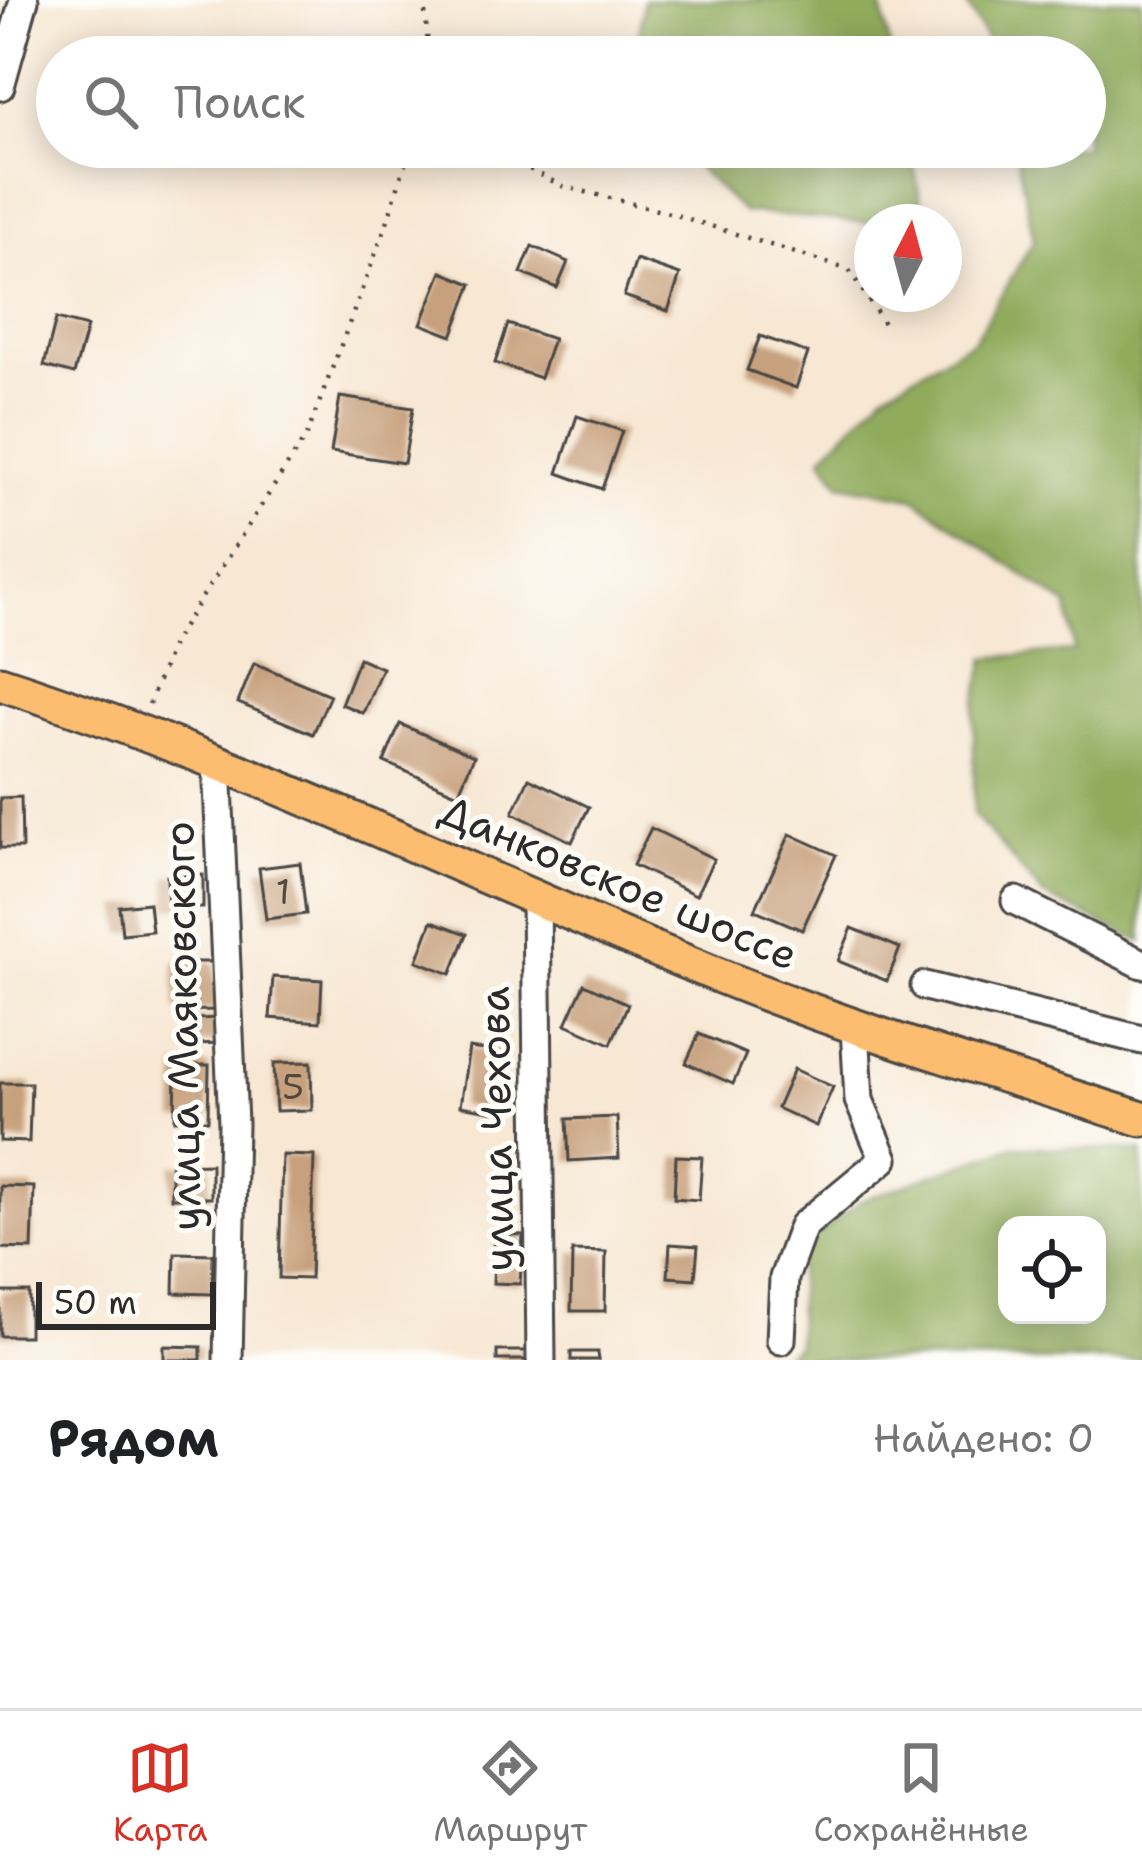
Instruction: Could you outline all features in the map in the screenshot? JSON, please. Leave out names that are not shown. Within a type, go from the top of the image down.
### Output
[{"type":"main road","name":"Данковское шоссе","points":[[0,683],[217,762],[694,966],[855,1027],[1142,1119]]},
{"type":"street","points":[[0,86],[24,0]]},
{"type":"street","name":"улица Маяковского","points":[[217,762],[233,1124],[228,1360]]},
{"type":"street","name":"улица Чехова","points":[[536,896],[541,1360]]},
{"type":"street","points":[[1016,901],[1142,964]]},
{"type":"street","points":[[925,986],[1142,1040]]},
{"type":"street","points":[[781,1340],[784,1278],[803,1226],[884,1159],[859,1100],[855,1027]]},
{"type":"path","points":[[424,0],[427,36]]},
{"type":"path","points":[[138,732],[172,641],[307,435],[404,168]]},
{"type":"path","points":[[528,168],[562,186],[674,214],[849,270],[886,325]]},
{"type":"green space","points":[[644,0],[880,0],[888,36],[639,36]]},
{"type":"green space","points":[[964,0],[1142,0],[1142,942],[1044,896],[974,815],[974,713],[986,658],[1074,651],[1068,606],[914,498],[840,484],[822,457],[885,392],[974,340],[1034,240],[1019,168],[1106,168],[1106,36],[985,36]]},
{"type":"green space","points":[[698,168],[914,168],[921,204],[854,204],[854,221],[743,212]]},
{"type":"green space","points":[[1014,1146],[1142,1151],[1142,1360],[779,1360],[797,1345],[799,1249],[862,1200]]},
{"type":"building","points":[[532,246],[568,262],[557,288],[521,273]]},
{"type":"building","points":[[636,260],[680,275],[668,311],[624,296]]},
{"type":"building","points":[[442,272],[472,284],[452,336],[421,324]]},
{"type":"building","points":[[56,319],[87,327],[74,374],[44,366]]},
{"type":"building","points":[[508,324],[553,339],[540,378],[495,363]]},
{"type":"building","points":[[760,336],[808,353],[796,388],[747,370]]},
{"type":"building","points":[[340,397],[413,408],[404,463],[331,452]]},
{"type":"building","points":[[577,416],[622,431],[602,489],[558,473]]},
{"type":"building","points":[[359,658],[382,668],[363,713],[341,704]]},
{"type":"building","points":[[254,663],[330,695],[313,734],[238,703]]},
{"type":"building","points":[[400,724],[474,756],[458,794],[384,762]]},
{"type":"building","points":[[529,778],[589,807],[572,842],[513,813]]},
{"type":"building","points":[[21,797],[22,848],[0,848],[0,798]]},
{"type":"building","points":[[651,828],[714,859],[696,895],[633,865]]},
{"type":"building","points":[[790,834],[836,855],[802,930],[755,910]]},
{"type":"building","points":[[300,863],[306,914],[266,919],[259,868]]},
{"type":"building","points":[[203,875],[203,908],[168,908],[167,876]]},
{"type":"building","points":[[149,903],[152,931],[122,934],[119,906]]},
{"type":"building","points":[[432,921],[467,934],[451,974],[417,961]]},
{"type":"building","points":[[852,928],[900,948],[887,981],[838,961]]},
{"type":"building","points":[[174,962],[215,962],[216,1010],[175,1011]]},
{"type":"building","points":[[273,977],[322,980],[320,1022],[270,1018]]},
{"type":"building","points":[[584,984],[628,1004],[611,1044],[566,1024]]},
{"type":"building","points":[[221,1018],[221,1043],[195,1044],[195,1019]]},
{"type":"building","points":[[699,1034],[746,1054],[733,1084],[686,1063]]},
{"type":"building","points":[[469,1048],[506,1053],[496,1112],[460,1106]]},
{"type":"building","points":[[311,1062],[312,1110],[276,1111],[274,1063]]},
{"type":"building","points":[[176,1065],[209,1065],[208,1120],[175,1120]]},
{"type":"building","points":[[794,1069],[833,1087],[816,1126],[777,1108]]},
{"type":"building","points":[[0,1083],[31,1083],[29,1142],[0,1141]]},
{"type":"building","points":[[617,1117],[619,1158],[569,1161],[567,1119]]},
{"type":"building","points":[[282,1155],[314,1156],[310,1279],[279,1278]]},
{"type":"building","points":[[676,1156],[702,1157],[699,1200],[674,1198]]},
{"type":"building","points":[[211,1164],[211,1198],[171,1198],[171,1165]]},
{"type":"building","points":[[0,1186],[34,1187],[32,1249],[0,1248]]},
{"type":"building","points":[[495,1234],[523,1235],[520,1284],[493,1283]]},
{"type":"building","points":[[670,1244],[698,1246],[695,1279],[668,1277]]},
{"type":"building","points":[[572,1251],[606,1252],[605,1311],[571,1311]]},
{"type":"building","points":[[175,1253],[213,1254],[212,1294],[174,1293]]},
{"type":"building","points":[[0,1292],[29,1292],[29,1336],[0,1336]]},
{"type":"building","points":[[164,1346],[201,1347],[201,1360],[164,1360]]},
{"type":"building","points":[[497,1351],[528,1351],[528,1360],[497,1360]]},
{"type":"building","points":[[571,1352],[598,1352],[598,1360],[571,1360]]}]
